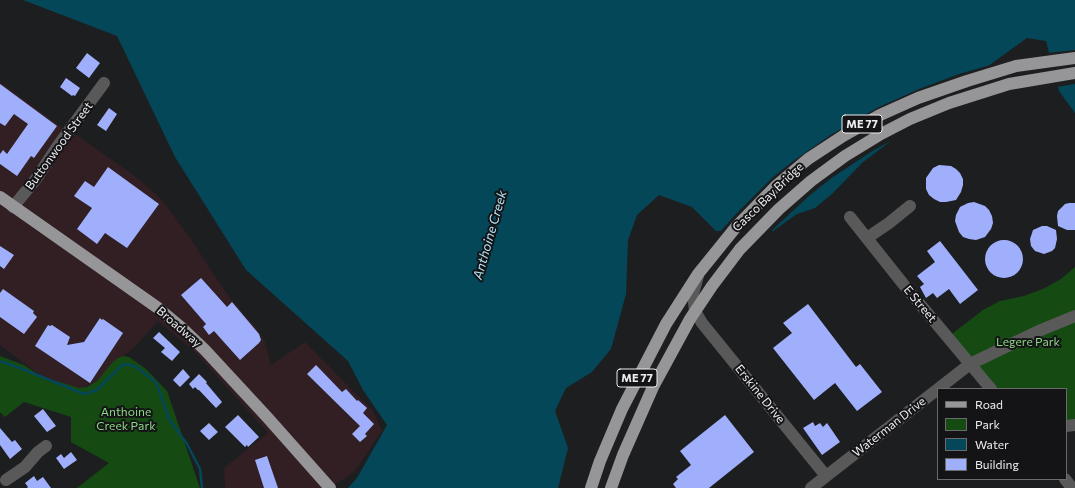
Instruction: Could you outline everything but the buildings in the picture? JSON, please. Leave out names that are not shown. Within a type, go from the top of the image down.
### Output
[{"type":"main road","name":"Casco Bay Bridge","points":[[591,488],[611,435],[634,384],[666,324],[698,274],[736,227],[777,186],[808,159],[861,125],[918,98],[1016,66],[1075,58]]},
{"type":"main road","name":"Casco Bay Bridge","points":[[611,488],[626,448],[653,387],[675,344],[712,286],[740,249],[779,209],[811,181],[845,156],[881,134],[910,119],[969,96],[1009,84],[1075,73]]},
{"type":"main road","name":"Broadway","points":[[0,197],[158,308],[182,328],[261,411],[330,488]]},
{"type":"street","name":"Buttonwood Street","points":[[13,207],[36,179],[57,147],[104,84]]},
{"type":"street","points":[[867,238],[906,211],[910,206]]},
{"type":"street","name":"E Street","points":[[850,217],[904,285],[990,388]]},
{"type":"street","points":[[695,312],[693,294],[698,274]]},
{"type":"street","name":"Erskine Drive","points":[[695,312],[707,329],[826,476]]},
{"type":"street","name":"Waterman Drive","points":[[939,388],[970,364],[1041,330],[1075,316]]},
{"type":"street","name":"Waterman Drive","points":[[811,488],[937,390]]},
{"type":"street","points":[[6,480],[25,467],[38,452],[46,446]]},
{"type":"street","points":[[1066,480],[1072,488]]},
{"type":"shaded area","points":[[0,82],[60,126],[78,136],[135,176],[161,199],[191,239],[230,298],[257,329],[265,342],[271,365],[305,342],[373,411],[382,431],[354,472],[330,488],[225,488],[224,468],[268,433],[196,353],[158,321],[135,347],[118,358],[97,381],[83,388],[74,388],[64,383],[44,378],[0,345]]},
{"type":"green space","name":"Legere Park","points":[[1075,267],[1075,425],[1067,426],[1067,388],[990,388],[948,337],[983,310],[1000,301],[1024,296],[1045,288],[1061,279]]},
{"type":"green space","name":"Anthoine Creek Park","points":[[0,356],[24,365],[44,378],[78,388],[87,387],[97,381],[118,358],[123,356],[129,357],[146,369],[167,391],[200,488],[77,488],[109,463],[71,442],[71,417],[24,402],[5,417],[0,412]]},
{"type":"water","points":[[23,0],[1075,0],[1075,113],[1059,91],[1046,41],[1027,38],[984,69],[862,163],[833,193],[815,208],[797,214],[773,231],[716,231],[692,207],[659,195],[637,215],[628,240],[626,294],[611,349],[592,372],[566,388],[555,411],[568,448],[558,488],[348,488],[357,478],[387,425],[363,390],[348,361],[246,270],[175,157],[117,36]]},
{"type":"pier","points":[[1075,50],[1075,84],[1056,87],[1047,53]]},
{"type":"pier","points":[[994,64],[898,137],[874,150],[830,179],[769,233],[719,233],[772,178],[829,136],[877,108],[919,89],[959,74]]},
{"type":"waterway","name":"Anthoine Creek","points":[[0,361],[84,394],[97,390],[123,364],[135,366],[156,382],[169,419],[187,444],[200,469],[202,488]]}]
